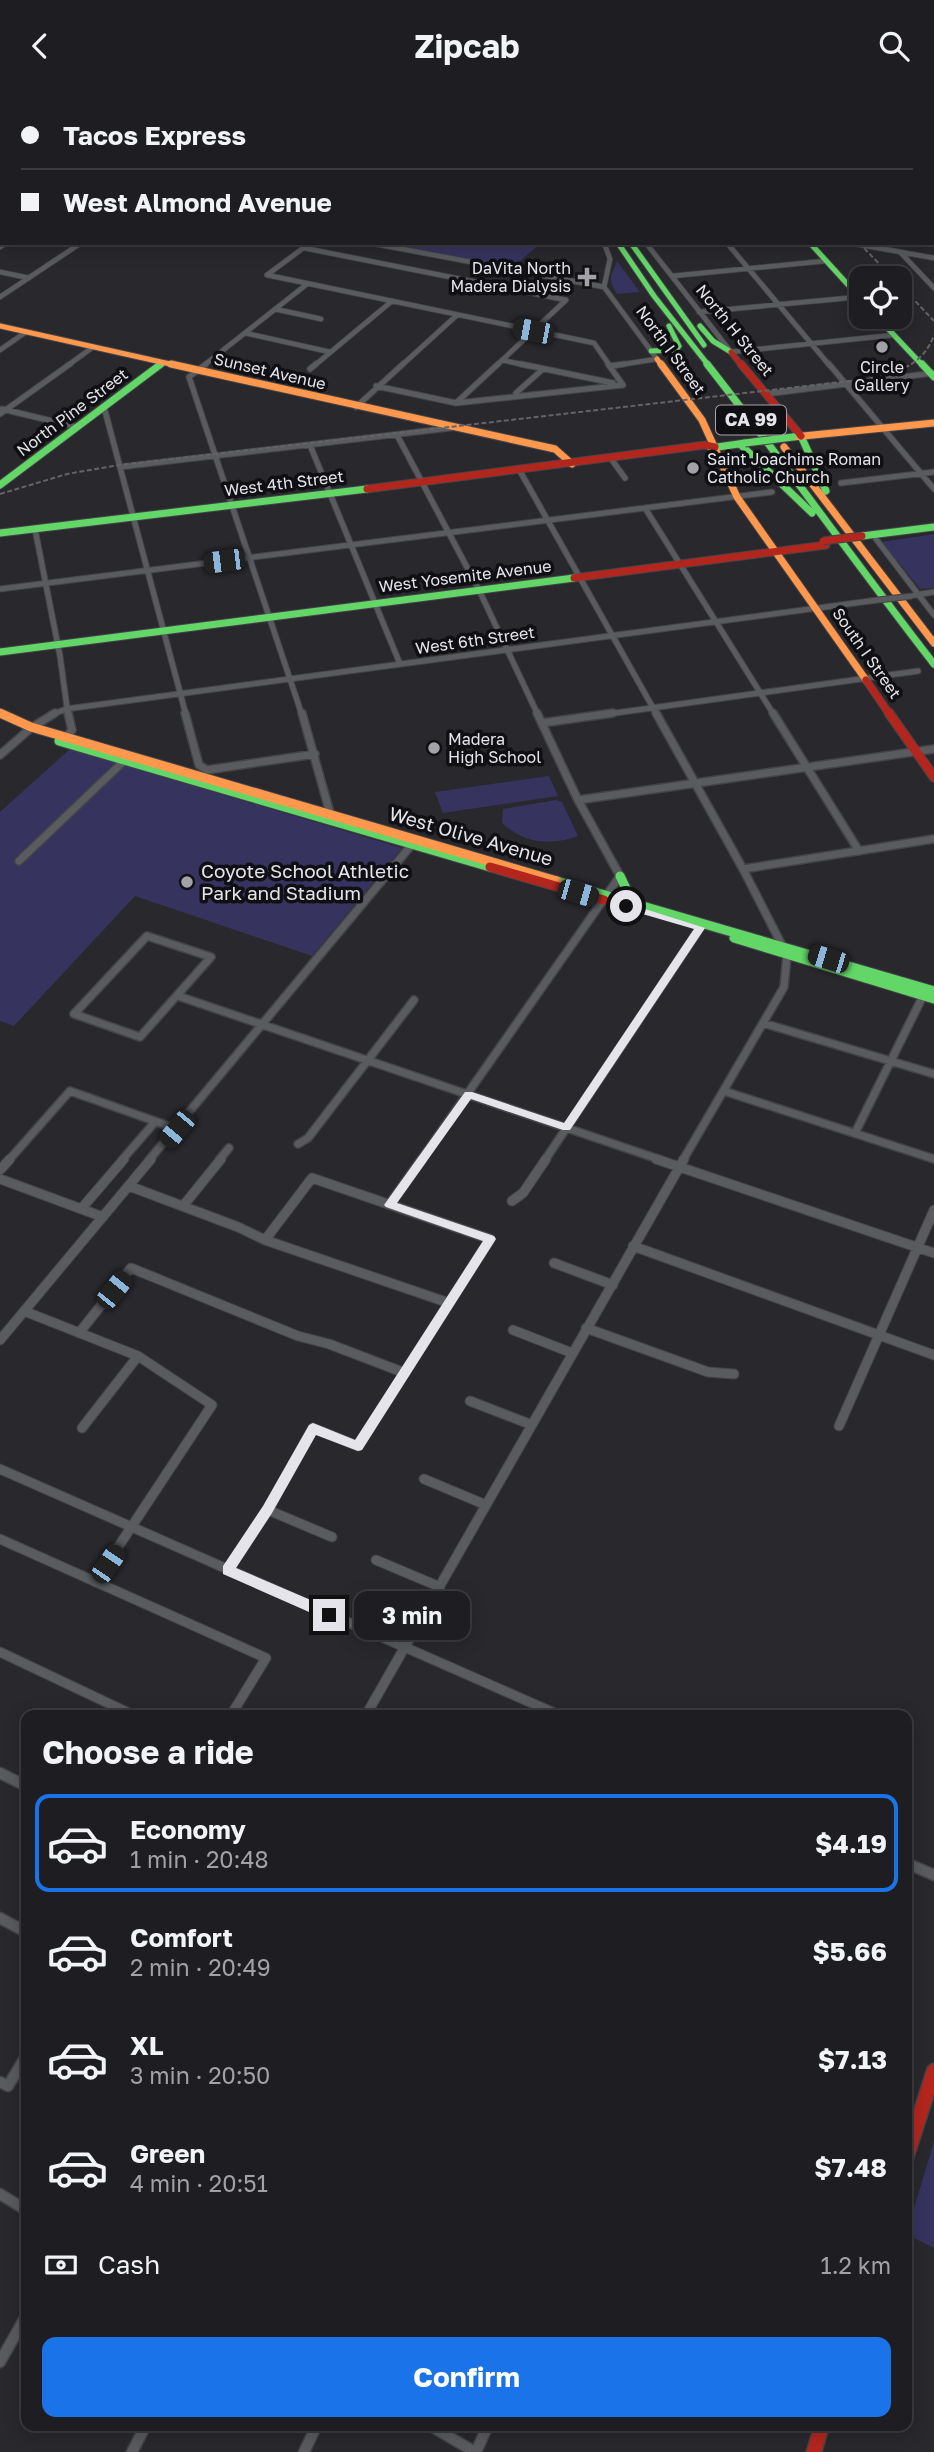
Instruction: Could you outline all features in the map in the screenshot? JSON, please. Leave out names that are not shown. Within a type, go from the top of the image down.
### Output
[{"type":"main road","name":"CA 99","points":[[619,245],[654,296],[782,459],[934,664]]},
{"type":"main road","name":"CA 99","points":[[632,245],[698,337],[934,643]]},
{"type":"main road","points":[[812,245],[849,286]]},
{"type":"main road","points":[[651,272],[713,341],[731,352]]},
{"type":"main road","points":[[654,296],[678,343],[676,350],[654,355]]},
{"type":"main road","name":"Sunset Avenue","points":[[0,326],[534,446],[557,454],[570,464]]},
{"type":"main road","points":[[888,329],[933,375]]},
{"type":"main road","name":"North H Street","points":[[731,352],[797,436],[841,520]]},
{"type":"main road","name":"North I Street","points":[[654,355],[702,420],[737,497],[774,550]]},
{"type":"main road","name":"North Pine Street","points":[[0,485],[162,363]]},
{"type":"main road","name":"West 4th Street","points":[[0,533],[520,471],[693,447],[715,447],[934,421]]},
{"type":"main road","points":[[743,443],[844,546]]},
{"type":"main road","name":"West 4th Street","points":[[570,464],[715,447]]},
{"type":"main road","name":"West Yosemite Avenue","points":[[0,649],[934,529]]},
{"type":"main road","name":"South I Street","points":[[774,550],[934,778]]},
{"type":"main road","name":"West Olive Avenue","points":[[0,713],[28,729],[67,736],[332,818],[607,897],[700,928],[784,950]]},
{"type":"main road","name":"West Olive Avenue","points":[[0,720],[124,761],[332,818]]},
{"type":"main road","points":[[620,876],[632,901]]},
{"type":"main road","name":"West Olive Avenue","points":[[607,897],[632,901],[929,993]]},
{"type":"main road","points":[[912,2139],[934,2071]]},
{"type":"main road","points":[[814,2452],[820,2431]]},
{"type":"street","points":[[0,297],[78,245]]},
{"type":"street","points":[[308,245],[267,275],[594,343],[623,384]]},
{"type":"street","points":[[381,245],[604,287],[610,259],[605,245]]},
{"type":"street","name":"North H Street","points":[[648,245],[731,352]]},
{"type":"street","points":[[729,245],[934,489]]},
{"type":"street","points":[[860,245],[934,258]]},
{"type":"street","points":[[304,248],[566,300],[458,401]]},
{"type":"street","points":[[901,253],[934,288]]},
{"type":"street","points":[[672,276],[825,261]]},
{"type":"street","points":[[0,272],[29,278]]},
{"type":"street","points":[[307,284],[189,377],[268,615],[292,678],[332,818]]},
{"type":"street","name":"North I Street","points":[[604,287],[654,355]]},
{"type":"street","points":[[699,312],[849,299]]},
{"type":"street","points":[[310,369],[392,301]]},
{"type":"street","points":[[275,309],[321,319]]},
{"type":"street","points":[[356,407],[460,316]]},
{"type":"street","points":[[0,349],[26,332]]},
{"type":"street","points":[[245,333],[330,352]]},
{"type":"street","points":[[731,352],[894,335]]},
{"type":"street","points":[[2,410],[93,347]]},
{"type":"street","points":[[610,366],[654,355]]},
{"type":"street","points":[[502,360],[623,384]]},
{"type":"street","points":[[516,393],[543,369]]},
{"type":"street","points":[[766,394],[933,375]]},
{"type":"street","points":[[458,401],[609,383]]},
{"type":"street","points":[[380,386],[458,401],[623,384]]},
{"type":"street","points":[[104,407],[199,765],[207,770],[315,754]]},
{"type":"street","points":[[2,410],[77,427]]},
{"type":"street","points":[[120,467],[451,428]]},
{"type":"street","points":[[390,1205],[620,876],[578,800],[478,588],[397,435]]},
{"type":"street","points":[[310,445],[400,664]]},
{"type":"street","points":[[612,460],[625,478]]},
{"type":"street","points":[[369,1710],[784,987],[784,950],[743,869],[520,471]]},
{"type":"street","points":[[841,483],[934,472]]},
{"type":"street","points":[[0,589],[772,492]]},
{"type":"street","points":[[645,508],[859,851]]},
{"type":"street","points":[[35,529],[72,730],[67,736]]},
{"type":"street","points":[[869,537],[934,615]]},
{"type":"street","name":"West 6th Street","points":[[0,755],[48,714],[66,709],[934,593]]},
{"type":"street","points":[[541,723],[918,671]]},
{"type":"street","points":[[578,800],[934,748]]},
{"type":"street","points":[[19,861],[124,761]]},
{"type":"street","points":[[743,869],[934,839]]},
{"type":"street","points":[[0,1340],[414,842]]},
{"type":"street","points":[[512,1201],[523,1193],[700,928]]},
{"type":"street","points":[[147,936],[211,957],[177,996],[140,1037],[74,1014],[147,936]]},
{"type":"street","points":[[855,1133],[890,1061],[929,993]]},
{"type":"street","points":[[177,996],[934,1252]]},
{"type":"street","points":[[298,1144],[308,1138],[414,1000]]},
{"type":"street","points":[[763,1023],[934,1074]]},
{"type":"street","points":[[0,1170],[70,1091],[177,1129]]},
{"type":"street","points":[[724,1091],[934,1159]]},
{"type":"street","points":[[81,1209],[155,1122]]},
{"type":"street","points":[[183,1206],[229,1148]]},
{"type":"street","points":[[228,1570],[268,1510],[313,1428],[358,1446],[490,1239],[312,1178],[265,1240]]},
{"type":"street","points":[[0,1179],[103,1217]]},
{"type":"street","points":[[129,1186],[265,1240],[449,1303]]},
{"type":"street","points":[[839,1426],[934,1210]]},
{"type":"street","points":[[633,1246],[934,1355]]},
{"type":"street","points":[[554,1263],[613,1285]]},
{"type":"street","points":[[79,1333],[131,1268],[298,1336],[329,1344],[404,1373]]},
{"type":"street","points":[[24,1311],[138,1356],[212,1405],[95,1581]]},
{"type":"street","points":[[586,1328],[708,1372],[734,1374]]},
{"type":"street","points":[[513,1331],[572,1353]]},
{"type":"street","points":[[82,1428],[138,1356]]},
{"type":"street","points":[[470,1402],[532,1425]]},
{"type":"street","points":[[0,1469],[548,1710]]},
{"type":"street","points":[[424,1479],[486,1504]]},
{"type":"street","points":[[268,1510],[332,1537]]},
{"type":"street","points":[[0,1539],[265,1658],[234,1710]]},
{"type":"street","points":[[376,1560],[440,1587]]},
{"type":"street","points":[[0,1652],[122,1710]]},
{"type":"street","points":[[0,1773],[21,1784]]},
{"type":"street","points":[[912,1866],[934,1875]]},
{"type":"street","points":[[0,1918],[21,1929]]},
{"type":"street","points":[[4,2084],[21,2062]]},
{"type":"street","points":[[0,2194],[21,2207]]},
{"type":"street","points":[[0,2362],[21,2325]]},
{"type":"street","points":[[132,2452],[143,2431]]},
{"type":"street","points":[[304,2452],[314,2431]]},
{"type":"street","points":[[439,2431],[476,2452],[485,2431]]},
{"type":"shaded area","points":[[394,245],[539,245],[512,268]]},
{"type":"shaded area","points":[[617,261],[640,292],[617,294],[611,278]]},
{"type":"shaded area","points":[[934,534],[934,588],[920,589],[882,542]]},
{"type":"shaded area","name":"Coyote School Athletic Park and Stadium","points":[[70,749],[402,848],[312,956],[135,896],[14,1026],[0,1021],[0,812]]},
{"type":"shaded area","points":[[549,776],[558,796],[443,813],[435,792]]},
{"type":"shaded area","points":[[556,800],[562,802],[578,836],[558,841],[538,841],[520,835],[502,823],[503,809]]},
{"type":"shaded area","points":[[934,2142],[934,2248],[912,2237],[914,2208]]},
{"type":"railway","points":[[861,245],[881,266]]},
{"type":"railway","points":[[912,298],[934,321]]},
{"type":"railway","points":[[0,494],[67,474],[119,465],[867,379],[898,371],[916,361],[929,346],[934,335]]},
{"type":"traffic: fast","points":[[619,245],[654,296],[782,459],[843,546],[934,664]]},
{"type":"traffic: fast","points":[[632,245],[704,345]]},
{"type":"traffic: fast","points":[[812,245],[849,286]]},
{"type":"traffic: fast","points":[[669,326],[679,346],[676,350]]},
{"type":"traffic: fast","points":[[700,326],[713,341],[731,352]]},
{"type":"traffic: fast","points":[[888,329],[934,377]]},
{"type":"traffic: fast","points":[[651,351],[676,350]]},
{"type":"traffic: fast","points":[[0,485],[162,363]]},
{"type":"traffic: fast","points":[[801,436],[826,491]]},
{"type":"traffic: fast","points":[[745,443],[793,437]]},
{"type":"traffic: fast","points":[[711,448],[745,443]]},
{"type":"traffic: fast","points":[[740,444],[812,513]]},
{"type":"traffic: fast","points":[[0,533],[367,489]]},
{"type":"traffic: fast","points":[[862,536],[934,527]]},
{"type":"traffic: fast","points":[[0,652],[574,578]]},
{"type":"traffic: fast","points":[[59,741],[490,867]]},
{"type":"traffic: fast","points":[[620,876],[632,901]]},
{"type":"traffic: fast","points":[[557,881],[934,991]]},
{"type":"traffic: fast","points":[[734,938],[934,999]]},
{"type":"traffic: slow","points":[[0,326],[555,449],[572,464]]},
{"type":"traffic: slow","points":[[657,359],[702,420],[737,497],[866,680]]},
{"type":"traffic: slow","points":[[793,437],[934,423]]},
{"type":"traffic: slow","points":[[784,447],[934,643]]},
{"type":"traffic: slow","points":[[0,713],[31,727],[557,881]]},
{"type":"traffic: jam","points":[[731,352],[801,436]]},
{"type":"traffic: jam","points":[[367,489],[705,445],[715,447]]},
{"type":"traffic: jam","points":[[823,541],[862,536]]},
{"type":"traffic: jam","points":[[574,578],[826,545]]},
{"type":"traffic: jam","points":[[866,680],[934,777]]},
{"type":"traffic: jam","points":[[490,867],[604,900]]},
{"type":"traffic: jam","points":[[912,2139],[934,2071]]},
{"type":"traffic: jam","points":[[814,2452],[820,2431]]},
{"type":"place","name":"DaVita North Madera Dialysis","points":[[587,277]]},
{"type":"place","name":"Circle Gallery","points":[[882,347]]},
{"type":"place","name":"Saint Joachims Roman Catholic Church","points":[[693,468]]},
{"type":"place","name":"Madera High School","points":[[434,748]]},
{"type":"place","name":"Coyote School Athletic Park and Stadium","points":[[187,882]]},
{"type":"route","points":[[329,1615],[228,1570],[268,1510],[313,1428],[358,1446],[490,1239],[390,1205],[468,1095],[566,1127],[700,928],[626,906]]}]
